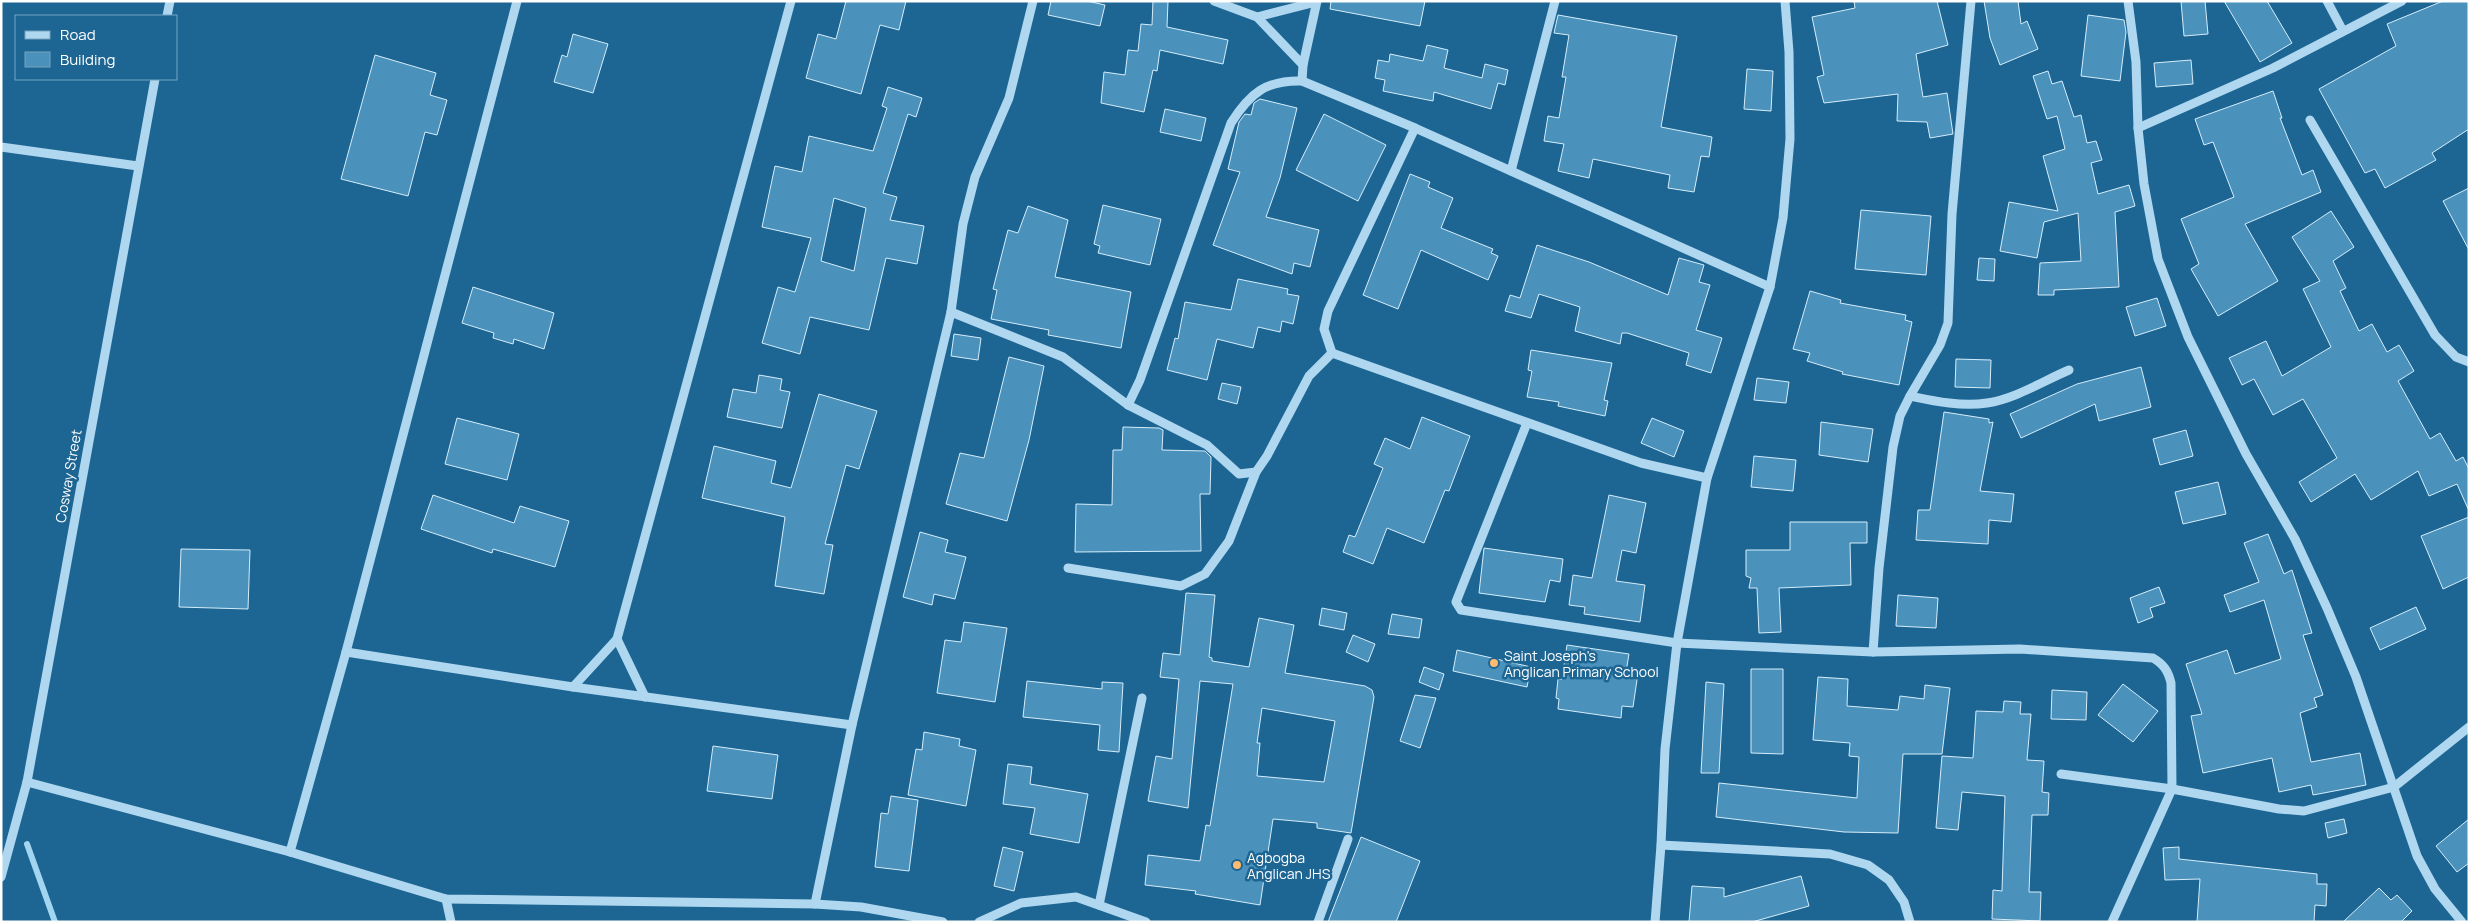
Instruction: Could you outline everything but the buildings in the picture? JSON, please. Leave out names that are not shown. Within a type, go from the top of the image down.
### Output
[{"type":"street","points":[[167,15],[170,1]]},
{"type":"street","points":[[290,852],[346,652],[517,1]]},
{"type":"street","points":[[573,687],[616,639],[791,1]]},
{"type":"street","points":[[815,904],[852,726],[951,312],[963,224],[975,177],[1009,98],[1033,1]]},
{"type":"street","points":[[1214,1],[1257,17],[1303,65]]},
{"type":"street","points":[[1257,17],[1316,1],[1303,65],[1302,81]]},
{"type":"street","points":[[1511,171],[1554,1]]},
{"type":"street","points":[[1655,922],[1661,845],[1665,748],[1677,643],[1707,478],[1770,287],[1783,218],[1790,139],[1789,52],[1785,1]]},
{"type":"street","points":[[1872,652],[1893,447],[1900,416],[1940,345],[1948,323],[1952,214],[1971,1]]},
{"type":"street","points":[[2128,1],[2136,62],[2138,128],[2144,184],[2158,259],[2188,337],[2246,454],[2295,539],[2323,599],[2356,677],[2417,856],[2435,889],[2462,922]]},
{"type":"street","points":[[2327,1],[2343,31]]},
{"type":"street","points":[[2138,128],[2273,68],[2402,1]]},
{"type":"street","name":"Cosway Street","points":[[1,877],[27,782],[155,80]]},
{"type":"street","points":[[1128,406],[1140,380],[1231,123],[1244,103],[1264,87],[1283,80],[1302,81],[1415,128],[1770,287]]},
{"type":"street","points":[[2310,120],[2435,335],[2456,356],[2469,362]]},
{"type":"street","points":[[1332,353],[1324,329],[1328,311],[1415,128]]},
{"type":"street","points":[[1,147],[138,166]]},
{"type":"street","points":[[951,312],[1063,357],[1128,406],[1206,445],[1239,474],[1256,472]]},
{"type":"street","points":[[1332,353],[1641,463],[1707,478]]},
{"type":"street","points":[[1068,568],[1180,586],[1205,574],[1229,541],[1256,472],[1267,456],[1309,376],[1332,353]]},
{"type":"street","points":[[1910,396],[1944,403],[1986,403],[2007,397],[2070,370]]},
{"type":"street","points":[[1527,423],[1456,602],[1461,610],[1677,643],[1872,652],[2020,649],[2152,658],[2162,663],[2168,672],[2171,683],[2172,789],[2112,922]]},
{"type":"street","points":[[616,639],[645,697]]},
{"type":"street","points":[[346,652],[573,687],[852,726]]},
{"type":"street","points":[[1099,905],[1142,698]]},
{"type":"street","points":[[2061,774],[2172,789],[2279,809],[2304,811],[2394,787],[2469,726]]},
{"type":"street","points":[[27,782],[290,852],[446,900],[815,904],[861,907],[943,922]]},
{"type":"street","points":[[1318,922],[1348,839]]},
{"type":"street","points":[[1661,845],[1830,854],[1868,865],[1889,880],[1904,902],[1910,922]]},
{"type":"street","points":[[979,922],[1021,903],[1076,897],[1146,922]]},
{"type":"street","points":[[446,900],[450,922]]},
{"type":"waterway","points":[[27,844],[55,922]]},
{"type":"place","name":"Saint Joseph's Anglican Primary School","points":[[1494,663]]},
{"type":"place","name":"Agbogba Anglican JHS","points":[[1237,865]]}]
